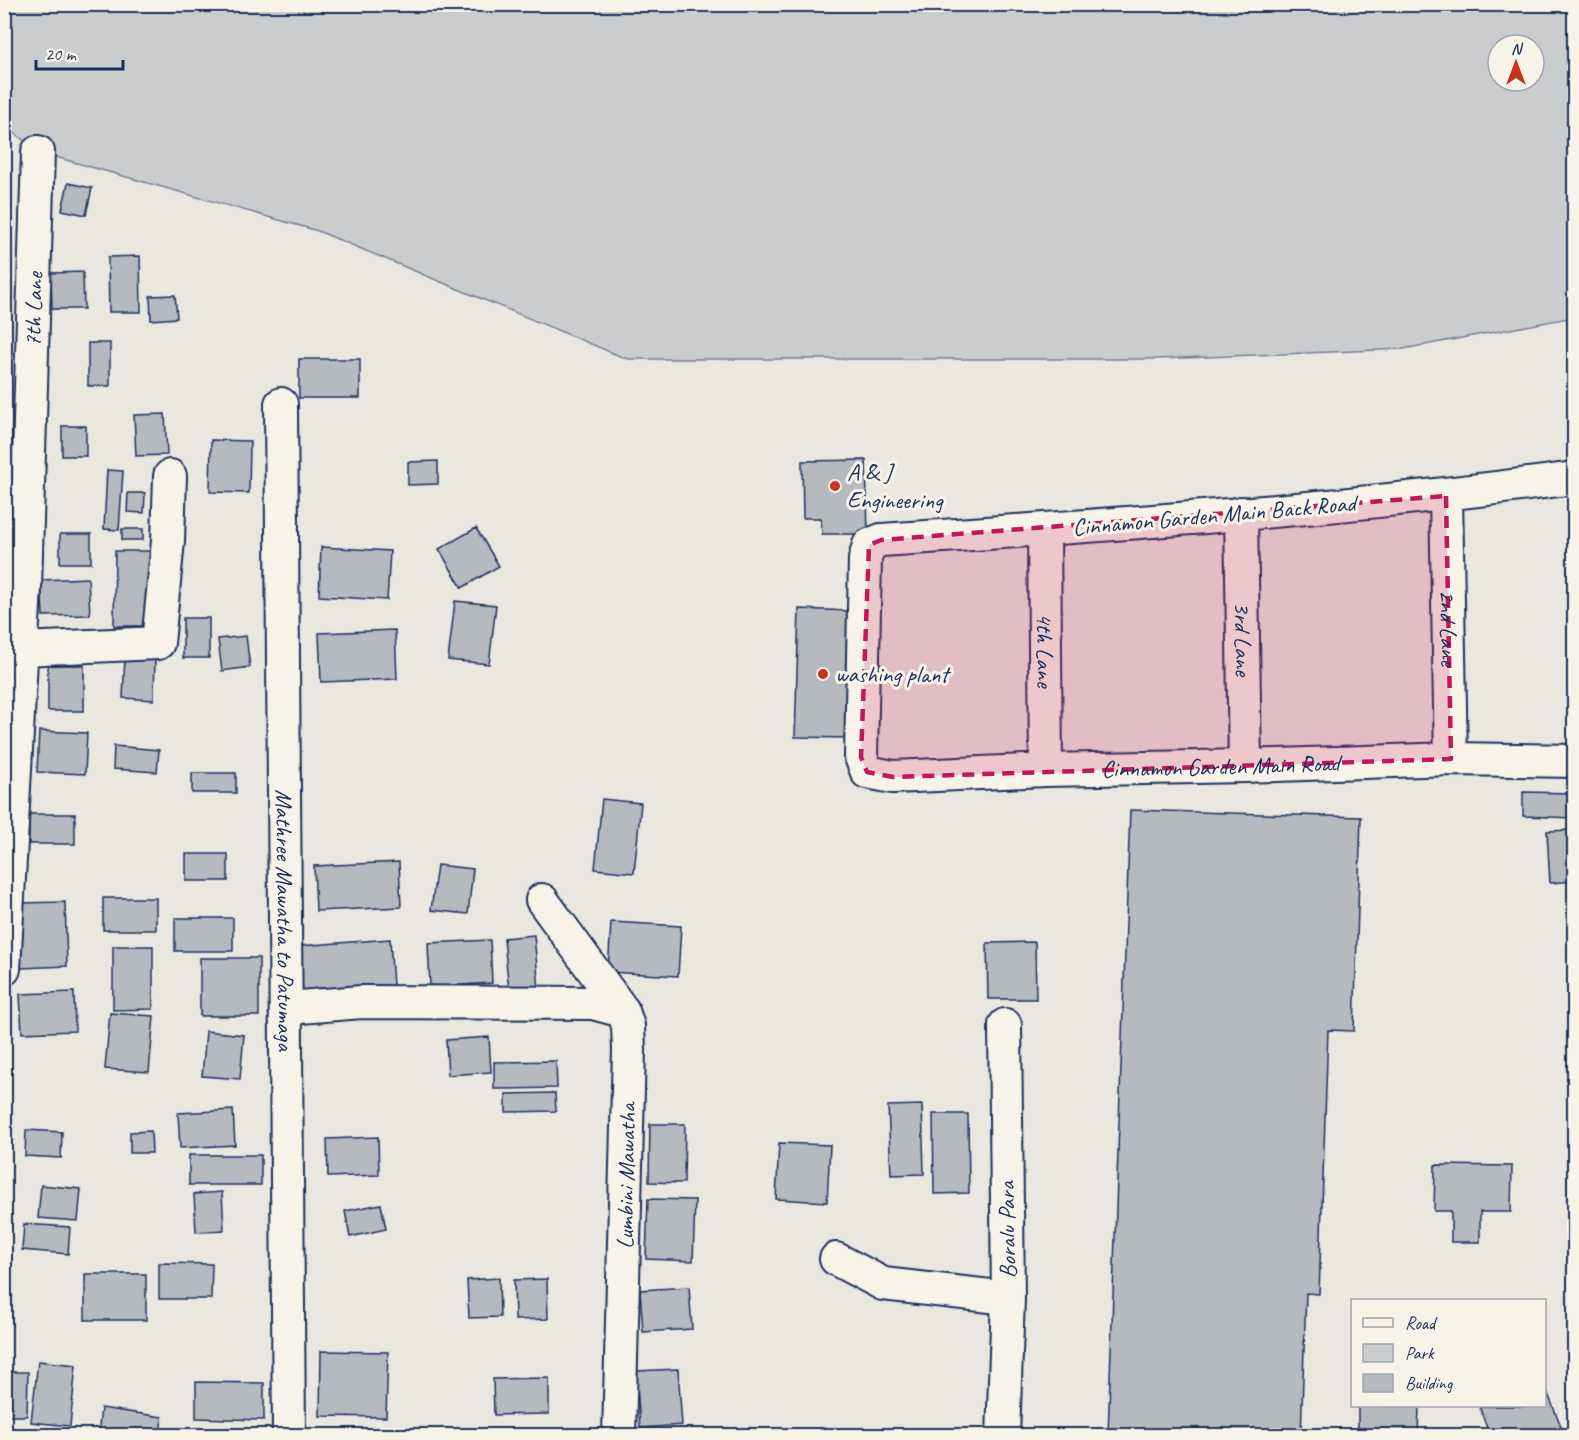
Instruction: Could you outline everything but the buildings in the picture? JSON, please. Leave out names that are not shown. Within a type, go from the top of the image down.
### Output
[{"type":"street","name":"7th Lane","points":[[4,969],[11,735],[22,649],[38,152]]},
{"type":"street","name":"Mathree Mawatha to Patumaga","points":[[281,404],[289,1436]]},
{"type":"street","points":[[22,649],[158,643],[168,541],[170,476]]},
{"type":"street","name":"Cinnamon Garden Main Back Road","points":[[867,772],[861,758],[865,559],[869,545],[881,540],[1044,530],[1446,496],[1575,478]]},
{"type":"street","name":"2nd Lane","points":[[1446,496],[1450,759]]},
{"type":"street","name":"3rd Lane","points":[[1241,513],[1245,766]]},
{"type":"street","name":"4th Lane","points":[[1044,530],[1046,770]]},
{"type":"street","name":"Cinnamon Garden Main Road","points":[[867,772],[893,777],[1046,770],[1450,759],[1575,761]]},
{"type":"street","points":[[542,900],[622,1011]]},
{"type":"street","points":[[287,1008],[363,1002],[593,1003],[622,1011]]},
{"type":"street","name":"Lumbini Mawatha","points":[[619,1436],[629,1050],[628,1026],[622,1011]]},
{"type":"street","name":"Boralu Para","points":[[1003,1436],[1008,1298],[1005,1025]]},
{"type":"street","points":[[836,1259],[883,1284],[1008,1298]]},
{"type":"highlighted area","points":[[1446,496],[1451,759],[893,777],[867,772],[861,757],[869,545],[881,540]]},
{"type":"green space","points":[[4,5],[1574,5],[1574,317],[1403,349],[1157,359],[627,359],[318,231],[38,152],[5,125]]},
{"type":"place","name":"A & J Engineering","points":[[835,486]]},
{"type":"place","name":"washing plant","points":[[823,674]]}]
